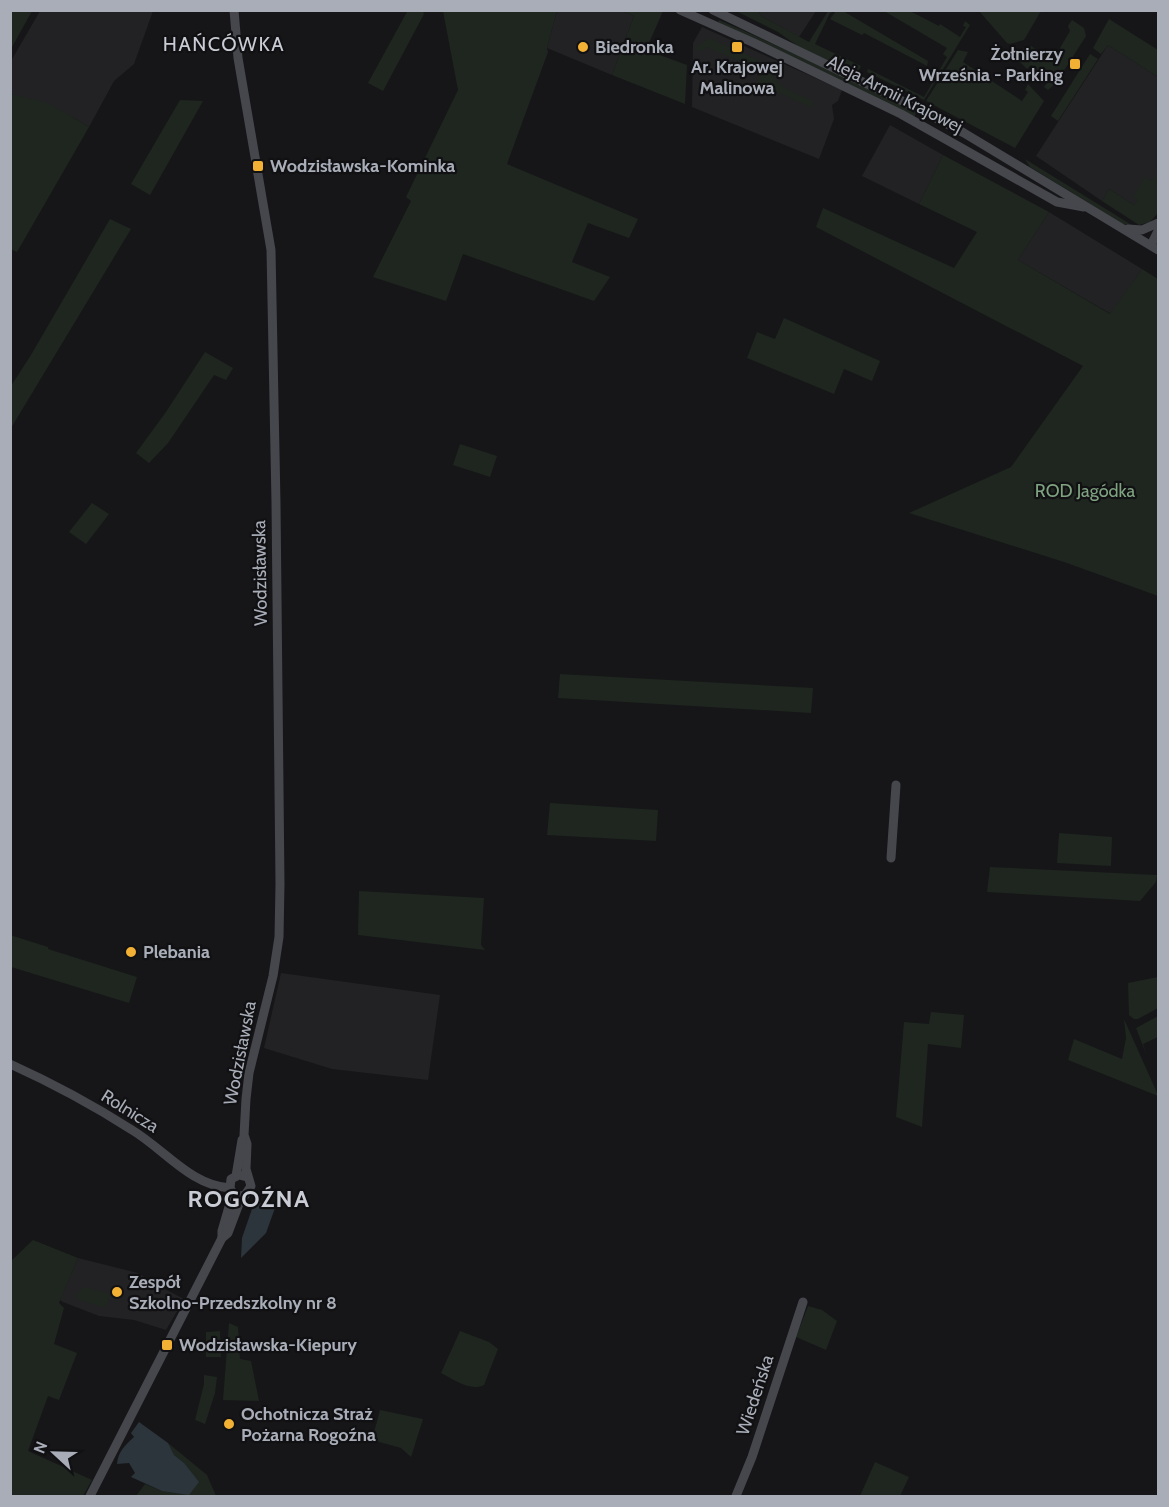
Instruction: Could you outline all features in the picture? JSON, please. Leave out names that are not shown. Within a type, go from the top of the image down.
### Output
[{"type":"main road","name":"Wodzisławska","points":[[234,10],[238,58],[271,249],[280,786],[278,945],[273,976],[249,1073],[244,1135],[247,1144],[247,1177]]},
{"type":"main road","name":"Aleja Armii Krajowej","points":[[680,10],[698,14],[907,117],[1057,202],[1093,209]]},
{"type":"main road","name":"Aleja Armii Krajowej","points":[[713,10],[919,109],[1154,246]]},
{"type":"main road","points":[[731,10],[748,26]]},
{"type":"main road","points":[[1120,226],[1142,230],[1158,225],[1154,246]]},
{"type":"main road","points":[[1154,246],[1158,231]]},
{"type":"main road","points":[[891,858],[896,785]]},
{"type":"main road","name":"Rolnicza","points":[[10,1064],[128,1127],[198,1179],[235,1192]]},
{"type":"main road","name":"Wodzisławska","points":[[236,1176],[244,1135]]},
{"type":"main road","points":[[90,1497],[222,1238],[222,1231],[235,1192],[230,1182],[236,1176],[247,1177],[250,1189],[235,1192]]},
{"type":"main road","name":"Wiedeńska","points":[[736,1497],[752,1457],[802,1302]]},
{"type":"shaded area","points":[[40,11],[153,11],[134,64],[114,81],[89,127],[74,118],[11,94],[11,61]]},
{"type":"shaded area","points":[[557,11],[622,11],[634,16],[612,75],[547,48]]},
{"type":"shaded area","points":[[758,11],[816,11],[799,37],[763,17]]},
{"type":"shaded area","points":[[702,27],[842,90],[838,101],[832,105],[834,119],[819,159],[692,107],[693,43]]},
{"type":"shaded area","points":[[1108,45],[1158,77],[1158,179],[1134,205],[1109,189],[1102,201],[1036,156]]},
{"type":"shaded area","points":[[890,125],[943,155],[919,204],[862,176]]},
{"type":"shaded area","points":[[1049,212],[1142,269],[1111,314],[1018,260]]},
{"type":"shaded area","points":[[281,973],[440,995],[428,1080],[332,1069],[264,1048]]},
{"type":"shaded area","points":[[254,1203],[264,1203],[275,1208],[266,1233],[241,1258],[242,1238]]},
{"type":"shaded area","name":"Zespół Szkolno-Przedszkolny nr 8","points":[[78,1258],[138,1273],[184,1299],[166,1330],[134,1320],[99,1316],[60,1300]]},
{"type":"shaded area","points":[[139,1422],[168,1443],[174,1455],[184,1463],[199,1482],[189,1495],[162,1491],[131,1477],[135,1473],[129,1463],[117,1464],[122,1449],[134,1437],[131,1433]]},
{"type":"green space","points":[[408,10],[423,11],[424,14],[383,91],[368,83]]},
{"type":"green space","points":[[10,11],[32,11],[11,49]]},
{"type":"green space","points":[[443,11],[557,11],[547,48],[548,52],[507,164],[638,219],[629,238],[588,223],[572,262],[610,277],[594,301],[463,254],[446,301],[373,277],[411,201],[406,197],[458,90]]},
{"type":"green space","points":[[622,11],[663,11],[646,50],[687,65],[685,104],[612,75],[634,16]]},
{"type":"green space","points":[[736,11],[758,11],[763,17],[809,42],[828,11],[834,11],[830,13],[815,44],[861,66],[858,72],[851,71],[802,49],[778,32]]},
{"type":"green space","points":[[836,11],[843,11],[928,61],[927,66],[864,33],[862,35],[830,19]]},
{"type":"green space","points":[[884,11],[910,11],[939,26],[940,24],[960,37],[966,27],[963,26],[965,21],[970,25],[924,100],[867,72],[868,69],[924,97],[947,57],[943,54],[947,48]]},
{"type":"green space","points":[[979,11],[1041,11],[1024,40],[1010,44]]},
{"type":"green space","points":[[1109,19],[1158,50],[1158,77],[1108,45],[1101,54],[1093,48]]},
{"type":"green space","points":[[719,20],[917,112],[914,117],[718,22]]},
{"type":"green space","points":[[1072,20],[1084,28],[1086,36],[1056,83],[1048,90],[1044,87],[1047,83],[1031,65],[1027,69],[1016,55],[1020,50],[1031,46],[1053,60],[1070,31],[1068,26]]},
{"type":"green space","points":[[709,38],[763,62],[759,69],[706,47],[703,51],[700,49],[697,52],[696,47]]},
{"type":"green space","points":[[958,50],[968,52],[963,62],[1022,101],[1028,92],[1025,90],[1028,84],[1044,101],[1015,148],[926,101]]},
{"type":"green space","points":[[1090,54],[1098,59],[1058,121],[1051,116]]},
{"type":"green space","points":[[766,63],[780,84],[812,100],[813,108],[757,83]]},
{"type":"green space","points":[[11,94],[48,103],[89,127],[17,252],[10,249]]},
{"type":"green space","points":[[180,100],[203,101],[150,195],[131,184]]},
{"type":"green space","name":"ROD Jagódka","points":[[943,155],[1049,212],[1018,260],[1110,314],[1142,269],[1158,279],[1158,596],[1067,563],[909,513],[1011,467],[1083,366],[816,227],[823,208],[954,268],[977,232],[919,204]]},
{"type":"green space","points":[[1025,159],[1135,227],[1123,224],[1030,167]]},
{"type":"green space","points":[[1158,170],[1158,213],[1150,222],[1139,225],[1102,201],[1109,189],[1134,205],[1138,200],[1133,197],[1145,177],[1152,181]]},
{"type":"green space","points":[[110,219],[131,229],[11,428],[11,386]]},
{"type":"green space","points":[[784,318],[880,361],[872,381],[844,369],[834,394],[747,358],[757,332],[775,339]]},
{"type":"green space","points":[[205,352],[233,368],[226,380],[214,375],[168,443],[149,463],[136,453]]},
{"type":"green space","points":[[460,444],[497,456],[490,477],[453,465]]},
{"type":"green space","points":[[92,503],[109,514],[86,544],[69,532]]},
{"type":"green space","points":[[560,674],[813,688],[811,713],[558,698]]},
{"type":"green space","points":[[550,803],[658,810],[656,841],[547,835]]},
{"type":"green space","points":[[1059,833],[1112,837],[1111,866],[1057,863]]},
{"type":"green space","points":[[990,867],[1157,875],[1156,882],[1140,901],[987,892]]},
{"type":"green space","points":[[359,891],[484,898],[481,945],[485,950],[358,935]]},
{"type":"green space","points":[[10,935],[137,977],[129,1003],[11,967]]},
{"type":"green space","points":[[1158,977],[1158,1008],[1134,1019],[1129,1015],[1128,983]]},
{"type":"green space","points":[[931,1012],[964,1015],[961,1048],[928,1044],[922,1127],[896,1117],[904,1022],[929,1024]]},
{"type":"green space","points":[[1158,1016],[1158,1037],[1143,1044],[1147,1056],[1136,1028]]},
{"type":"green space","points":[[1124,1019],[1158,1096],[1068,1060],[1074,1039],[1122,1059],[1126,1038]]},
{"type":"green space","points":[[33,1240],[78,1258],[59,1303],[64,1308],[54,1344],[77,1353],[59,1400],[48,1396],[28,1451],[92,1480],[83,1496],[11,1496],[11,1261]]},
{"type":"green space","points":[[83,1287],[110,1294],[107,1305],[102,1307],[79,1300],[77,1294]]},
{"type":"green space","points":[[808,1306],[822,1310],[837,1321],[826,1350],[796,1337]]},
{"type":"green space","points":[[229,1323],[238,1327],[240,1359],[251,1361],[259,1401],[223,1400]]},
{"type":"green space","points":[[220,1331],[221,1357],[206,1357],[206,1332]]},
{"type":"green space","points":[[460,1331],[489,1342],[498,1349],[484,1385],[479,1387],[467,1386],[441,1373]]},
{"type":"green space","points":[[204,1375],[217,1377],[215,1393],[205,1424],[195,1420]]},
{"type":"green space","points":[[380,1410],[423,1419],[411,1457],[401,1448],[372,1440]]},
{"type":"green space","points":[[168,1443],[207,1475],[216,1496],[136,1496],[145,1484],[162,1491],[184,1463],[174,1455]]},
{"type":"green space","points":[[875,1462],[909,1477],[900,1496],[860,1496]]},
{"type":"place","name":"Biedronka","points":[[583,47]]},
{"type":"place","name":"Ar. Krajowej Malinowa","points":[[737,47]]},
{"type":"place","name":"Żołnierzy Września - Parking","points":[[1075,64]]},
{"type":"place","name":"Wodzisławska-Kominka","points":[[258,166]]},
{"type":"place","name":"Plebania","points":[[131,952]]},
{"type":"place","name":"Zespół Szkolno-Przedszkolny nr 8","points":[[117,1292]]},
{"type":"place","name":"Wodzisławska-Kiepury","points":[[167,1345]]},
{"type":"place","name":"Ochotnicza Straż Pożarna Rogoźna","points":[[229,1424]]},
{"type":"district","name":"HAŃCÓWKA","points":[[224,44]]},
{"type":"district","name":"ROGOŹNA","points":[[249,1199]]}]
